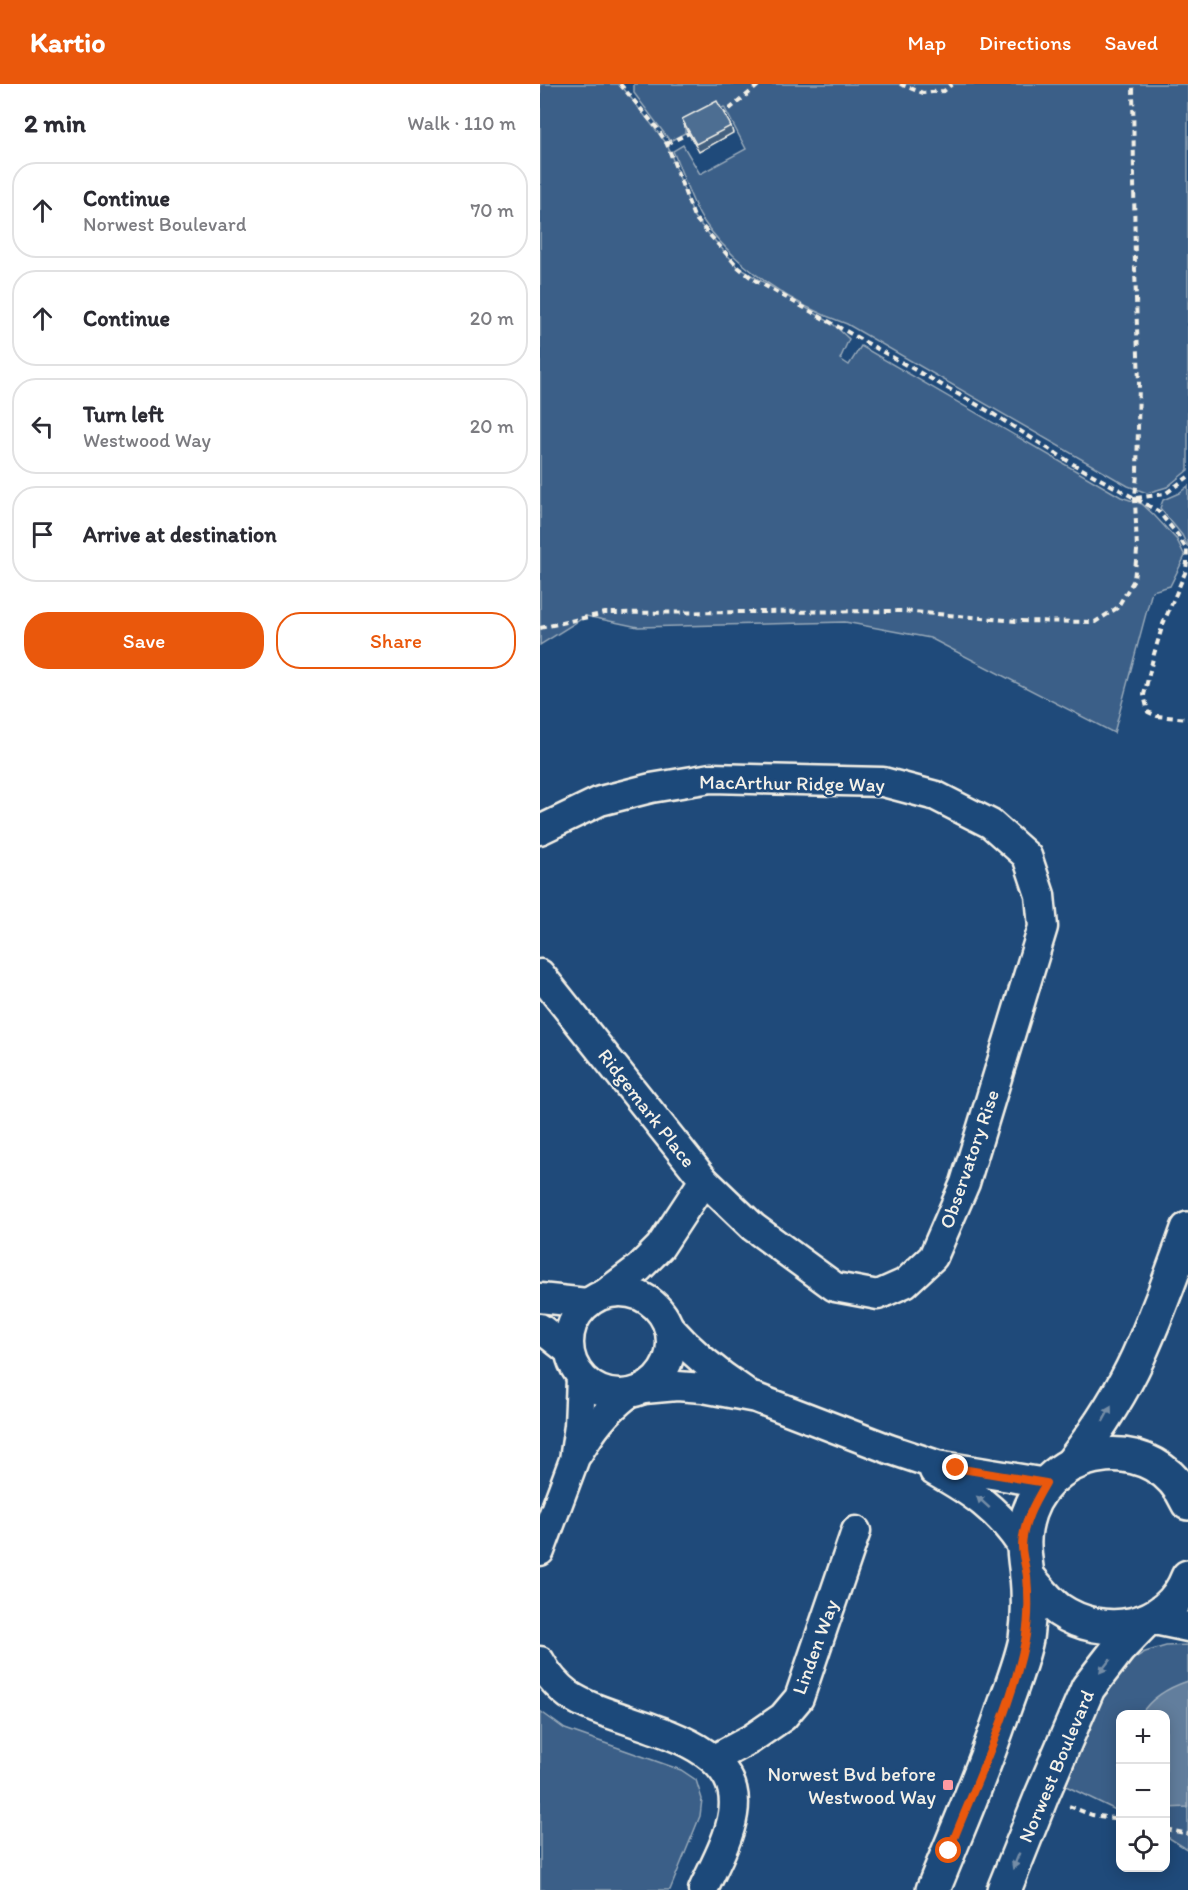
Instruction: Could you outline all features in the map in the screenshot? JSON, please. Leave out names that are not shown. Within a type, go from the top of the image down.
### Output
[{"type":"main road","points":[[933,1890],[996,1733],[1026,1638],[1028,1613],[1025,1561],[1029,1512],[1046,1483],[1073,1462],[1102,1423],[1137,1358],[1188,1229]]},
{"type":"main road","points":[[1073,1462],[1102,1454],[1126,1455],[1154,1465],[1186,1486]]},
{"type":"main road","points":[[1025,1561],[1057,1609],[1083,1623],[1112,1628],[1147,1621]]},
{"type":"main road","name":"Norwest Boulevard","points":[[1004,1890],[1088,1688],[1119,1647],[1147,1621],[1165,1610],[1178,1596],[1188,1577]]},
{"type":"street","name":"MacArthur Ridge Way","points":[[540,830],[600,801],[651,788],[711,778],[883,782],[936,796],[991,824],[1027,856],[1040,895]]},
{"type":"street","name":"Observatory Rise","points":[[704,1180],[753,1227],[835,1287],[878,1295],[905,1283],[933,1257],[965,1183],[1043,927],[1040,895]]},
{"type":"street","name":"Ridgemark Place","points":[[540,974],[704,1180],[660,1247],[639,1268],[597,1298]]},
{"type":"street","points":[[540,1551],[574,1460],[596,1424],[611,1408],[656,1380],[668,1361],[671,1340],[664,1319],[658,1267],[660,1247]]},
{"type":"street","points":[[540,1298],[597,1298],[630,1292],[642,1296],[687,1348],[756,1398]]},
{"type":"street","points":[[597,1298],[572,1324],[568,1337],[568,1350],[581,1378],[603,1392],[615,1395],[677,1386],[703,1388],[756,1398],[889,1449],[938,1465],[1046,1483]]},
{"type":"street","points":[[540,1328],[568,1350]]},
{"type":"street","points":[[574,1460],[579,1426],[581,1378]]},
{"type":"street","points":[[889,1449],[933,1470],[974,1494],[1009,1526],[1025,1561]]},
{"type":"street","name":"Linden Way","points":[[714,1759],[751,1739],[783,1717],[799,1698],[856,1531]]},
{"type":"street","points":[[1147,1621],[1188,1627]]},
{"type":"street","points":[[540,1661],[546,1674],[570,1695],[601,1712],[688,1743],[714,1759],[730,1780],[733,1796],[730,1828],[703,1890]]},
{"type":"path","points":[[620,84],[657,128],[667,144],[694,217],[738,267],[753,279],[990,412],[1073,464],[1158,511],[1177,534],[1186,550],[1185,573],[1163,624],[1144,695],[1145,704],[1148,712],[1157,716],[1188,719]]},
{"type":"path","points":[[715,119],[760,84]]},
{"type":"path","points":[[900,84],[923,93],[944,91],[952,84]]},
{"type":"path","points":[[540,628],[605,613],[902,611],[1016,621],[1095,622],[1117,608],[1134,580],[1137,551],[1135,498],[1139,383],[1133,84]]},
{"type":"path","points":[[667,144],[698,129]]},
{"type":"path","points":[[1135,498],[1165,494],[1188,477]]},
{"type":"path","points":[[1042,1795],[1092,1815],[1116,1818]]},
{"type":"path","points":[[1170,1830],[1188,1834]]},
{"type":"shaded area","points":[[540,84],[620,84],[667,144],[694,217],[738,267],[833,324],[849,339],[840,359],[849,365],[861,346],[1121,497],[1142,504],[1177,540],[1185,556],[1170,586],[1152,591],[1114,733],[930,638],[845,622],[638,627],[586,616],[540,645]]},
{"type":"shaded area","points":[[634,84],[1188,84],[1188,470],[1167,487],[1147,493],[1128,486],[847,324],[806,307],[767,282],[731,253],[702,219],[673,151],[683,145],[700,174],[746,149],[724,107],[685,127],[685,133],[670,141],[634,93]]},
{"type":"shaded area","points":[[1188,486],[1188,547],[1182,535],[1160,508],[1163,500]]},
{"type":"shaded area","points":[[1188,1645],[1188,1850],[1170,1839],[1170,1710],[1116,1710],[1116,1810],[1066,1786],[1100,1694],[1128,1662],[1145,1652],[1166,1646]]},
{"type":"shaded area","points":[[1188,1681],[1188,1807],[1170,1808],[1170,1710],[1144,1710],[1150,1703],[1174,1686]]},
{"type":"shaded area","points":[[540,1711],[565,1729],[681,1770],[696,1780],[702,1799],[700,1816],[670,1890],[540,1890]]},
{"type":"building","points":[[717,101],[731,126],[696,144],[682,119]]},
{"type":"place","name":"Norwest Bvd before Westwood Way","points":[[948,1785]]},
{"type":"route","points":[[949,1851],[996,1733],[1020,1661],[1026,1638],[1028,1613],[1027,1576],[1022,1545],[1029,1512],[1046,1483],[956,1468]]}]
